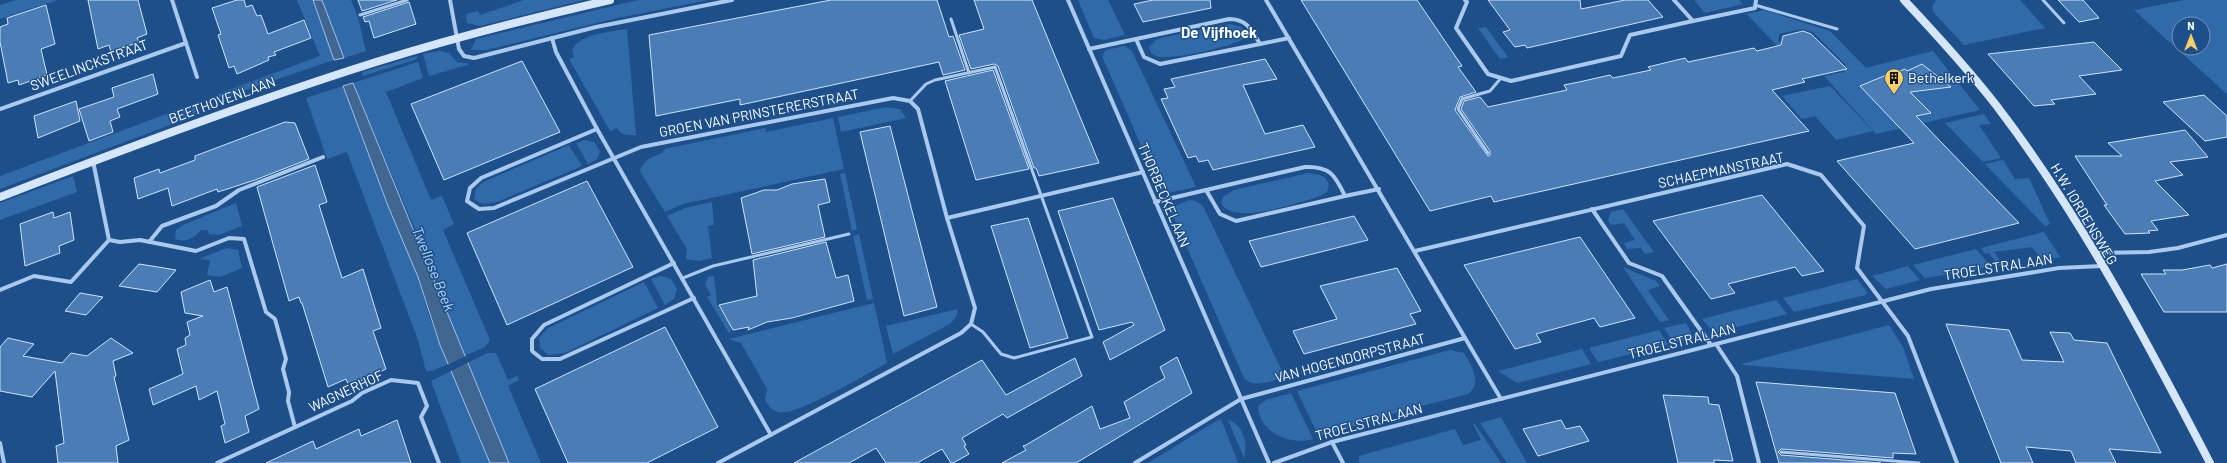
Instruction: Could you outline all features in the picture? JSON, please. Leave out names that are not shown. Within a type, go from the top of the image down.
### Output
[{"type":"street","points":[[172,0],[197,77]]},
{"type":"street","points":[[450,0],[461,53],[474,58],[552,38],[649,16],[732,0]]},
{"type":"street","name":"BEETHOVENLAAN","points":[[0,197],[269,96],[457,38],[610,0]]},
{"type":"street","name":"THORBECKELAAN","points":[[1068,0],[1270,463]]},
{"type":"street","points":[[1266,0],[1379,189],[1501,399]]},
{"type":"street","points":[[1465,0],[1467,2],[1456,28],[1488,74],[1511,81],[1621,56],[1630,35],[1755,8],[1756,0]]},
{"type":"street","points":[[1674,0],[1693,21]]},
{"type":"street","name":"H.W. IORDENSWEG","points":[[1904,0],[1960,60],[2012,127],[2053,184],[2141,333],[2210,463]]},
{"type":"street","points":[[1089,49],[1235,19],[1251,26],[1260,44]]},
{"type":"street","points":[[552,38],[556,52],[613,157],[771,435]]},
{"type":"street","points":[[1136,39],[1144,57],[1160,64],[1289,38]]},
{"type":"street","name":"SWEELINCKSTRAAT","points":[[0,109],[186,43]]},
{"type":"street","name":"GROEN VAN PRINSTERERSTRAAT","points":[[598,129],[481,178],[469,188],[466,195],[467,201],[479,209],[494,208],[613,157],[641,147],[878,100],[900,98],[910,100]]},
{"type":"street","points":[[718,463],[961,333],[971,324],[975,308],[947,218],[919,112],[910,100]]},
{"type":"street","points":[[150,242],[162,226],[216,206],[239,190],[323,157]]},
{"type":"street","points":[[0,290],[34,276],[71,282],[109,240],[93,161]]},
{"type":"street","name":"SCHAEPMANSTRAAT","points":[[1415,251],[1787,164],[1820,175],[1864,226],[1857,268],[1884,301]]},
{"type":"street","points":[[1155,202],[1313,166],[1322,167],[1334,173],[1345,196]]},
{"type":"street","points":[[947,218],[1143,172]]},
{"type":"street","points":[[1206,190],[1216,213],[1222,217],[1236,221],[1379,189]]},
{"type":"street","points":[[1592,209],[1629,263],[1662,276],[1737,376],[1759,463]]},
{"type":"street","points":[[2094,254],[2149,252],[2178,248],[2227,235]]},
{"type":"street","name":"WAGNERHOF","points":[[109,240],[120,242],[140,240],[196,251],[229,238],[244,239],[266,312],[275,319],[286,359],[283,369],[290,392],[288,401],[294,427]]},
{"type":"street","points":[[674,263],[544,325],[533,336],[530,344],[532,352],[536,357],[545,361],[560,359],[694,298]]},
{"type":"street","name":"TROELSTRALAAN","points":[[1274,463],[1332,442],[1931,289],[1987,278],[2059,268],[2102,266]]},
{"type":"street","points":[[1884,301],[1908,336],[1957,463]]},
{"type":"street","name":"VAN HOGENDORPSTRAAT","points":[[1241,399],[1465,338]]},
{"type":"street","name":"WAGNERHOF","points":[[217,463],[391,380],[418,383],[427,406],[421,417],[440,463]]},
{"type":"street","points":[[1135,463],[1241,399]]},
{"type":"street","points":[[1332,442],[1343,463]]},
{"type":"street","points":[[0,444],[4,463]]},
{"type":"lane","points":[[360,15],[408,0]]},
{"type":"lane","points":[[2043,0],[2064,23]]},
{"type":"lane","points":[[1755,5],[1837,29]]},
{"type":"lane","points":[[951,19],[968,73]]},
{"type":"lane","points":[[910,100],[930,82],[995,67],[1092,337],[1014,358],[1006,358],[1000,355],[981,329],[971,324]]},
{"type":"lane","points":[[1488,153],[1458,109],[1462,99],[1491,92],[1498,86],[1501,78]]},
{"type":"lane","points":[[683,278],[713,266],[849,234]]},
{"type":"lane","points":[[1781,452],[1919,463]]},
{"type":"shaded area","points":[[16,0],[58,0],[0,19],[0,5]]},
{"type":"shaded area","points":[[297,0],[313,0],[334,60],[220,99],[218,94],[320,56]]},
{"type":"shaded area","points":[[313,0],[322,0],[344,58],[334,60]]},
{"type":"shaded area","points":[[322,0],[351,0],[358,18],[366,51],[344,58]]},
{"type":"shaded area","points":[[524,0],[584,0],[480,26],[467,23],[466,14],[478,11],[480,15]]},
{"type":"shaded area","points":[[638,0],[708,0],[613,19],[486,50],[471,50],[476,39]]},
{"type":"shaded area","points":[[1078,0],[1108,0],[1125,35],[1104,40],[1094,38]]},
{"type":"shaded area","points":[[1694,0],[1739,0],[1743,4],[1705,13]]},
{"type":"shaded area","points":[[1936,0],[2020,0],[2045,28],[1964,45],[1934,13],[1932,7]]},
{"type":"shaded area","points":[[2184,0],[2227,0],[2227,94],[2185,56],[2211,56],[2211,16],[2171,16],[2171,43],[2134,10]]},
{"type":"shaded area","points":[[1764,10],[1830,31],[1866,68],[1933,51],[1980,110],[1876,134],[1824,76],[1844,72],[1846,65],[1813,32],[1802,29],[1779,34],[1778,40],[1798,61],[1792,62],[1747,14]]},
{"type":"shaded area","points":[[1230,24],[1241,27],[1245,31],[1242,40],[1214,49],[1177,56],[1158,57],[1150,51],[1149,47],[1156,40]]},
{"type":"shaded area","points":[[1486,27],[1508,57],[1500,59],[1478,28]]},
{"type":"shaded area","points":[[627,29],[636,135],[623,134],[617,128],[610,131],[569,59],[574,57],[572,50],[576,44],[582,40],[604,32]]},
{"type":"shaded area","points":[[1124,46],[1132,51],[1196,187],[1172,192],[1161,191],[1102,56],[1106,50]]},
{"type":"shaded area","points":[[440,51],[449,53],[457,62],[470,64],[429,76],[423,54]]},
{"type":"shaded area","points":[[417,56],[417,59],[363,76],[362,72]]},
{"type":"shaded area","points":[[418,62],[423,78],[386,92],[431,200],[442,196],[454,224],[443,230],[490,340],[485,347],[464,356],[418,236],[353,83]]},
{"type":"shaded area","points":[[353,83],[509,463],[490,463],[440,345],[418,277],[388,206],[343,86]]},
{"type":"shaded area","points":[[343,86],[388,206],[418,277],[429,316],[448,364],[432,371],[426,371],[418,340],[347,152],[327,159],[306,98]]},
{"type":"shaded area","points":[[1830,86],[1873,131],[1836,140],[1815,116],[1802,119],[1782,96]]},
{"type":"shaded area","points":[[196,103],[199,114],[0,189],[0,176]]},
{"type":"shaded area","points":[[886,107],[900,109],[906,118],[841,132],[838,117]]},
{"type":"shaded area","points":[[1984,114],[1991,124],[1979,125],[2001,158],[1983,162],[1945,123]]},
{"type":"shaded area","points":[[833,118],[844,169],[683,204],[665,212],[640,170],[647,161],[663,153],[664,149],[765,128],[766,132]]},
{"type":"shaded area","points":[[585,140],[594,142],[600,151],[597,159],[588,164],[576,143]]},
{"type":"shaded area","points":[[569,145],[582,166],[497,202],[482,204],[474,199],[476,189],[483,182]]},
{"type":"shaded area","points":[[2003,160],[2015,179],[2029,178],[2050,224],[2045,226],[1985,164]]},
{"type":"shaded area","points":[[845,173],[857,229],[852,231],[840,174]]},
{"type":"shaded area","points":[[1308,173],[1324,177],[1326,179],[1329,185],[1327,192],[1318,197],[1266,211],[1252,213],[1238,213],[1228,210],[1221,203],[1223,197],[1234,190]]},
{"type":"shaded area","points":[[73,176],[77,192],[0,220],[0,203]]},
{"type":"shaded area","points":[[1189,200],[1196,201],[1203,206],[1285,377],[1258,384],[1244,378],[1171,211],[1175,206]]},
{"type":"shaded area","points":[[712,202],[714,225],[708,226],[712,258],[699,261],[686,259],[687,249],[667,216],[685,208]]},
{"type":"shaded area","points":[[236,203],[242,226],[219,235],[209,234],[208,230],[201,230],[190,239],[175,239],[176,230],[183,225]]},
{"type":"shaded area","points":[[1623,209],[1654,252],[1645,254],[1641,248],[1627,249],[1624,243],[1635,240],[1624,223],[1611,225],[1608,220],[1611,212]]},
{"type":"shaded area","points":[[2044,232],[2060,257],[2042,260],[2032,247],[1994,252],[2003,265],[1999,266],[1989,253],[1985,254],[1981,248]]},
{"type":"shaded area","points":[[859,234],[873,299],[867,300],[853,236]]},
{"type":"shaded area","points":[[227,248],[238,250],[242,268],[220,277],[207,275],[210,260],[199,259]]},
{"type":"shaded area","points":[[1976,249],[1991,267],[1925,278],[1913,265]]},
{"type":"shaded area","points":[[1908,266],[1920,280],[1886,289],[1872,276]]},
{"type":"shaded area","points":[[1623,267],[1656,281],[1660,286],[1648,290],[1669,320],[1660,322]]},
{"type":"shaded area","points":[[661,276],[671,279],[677,289],[674,299],[665,305],[651,279]]},
{"type":"shaded area","points":[[714,276],[717,304],[730,325],[731,332],[729,333],[707,297],[711,295],[705,284],[708,277]]},
{"type":"shaded area","points":[[1857,279],[1867,292],[1866,295],[1794,312],[1783,298]]},
{"type":"shaded area","points":[[644,282],[658,308],[565,353],[548,355],[540,348],[539,338],[548,328]]},
{"type":"shaded area","points":[[1776,300],[1787,314],[1714,333],[1702,319]]},
{"type":"shaded area","points":[[874,303],[887,363],[832,393],[800,408],[787,412],[778,412],[773,410],[765,400],[767,389],[741,343],[729,339]]},
{"type":"shaded area","points":[[958,309],[956,317],[950,324],[893,354],[886,326]]},
{"type":"shaded area","points":[[1686,323],[1694,338],[1674,343],[1664,328]]},
{"type":"shaded area","points":[[1889,325],[1903,347],[1914,379],[1741,364]]},
{"type":"shaded area","points":[[1659,330],[1668,345],[1598,362],[1589,348]]},
{"type":"shaded area","points":[[1582,349],[1591,364],[1517,383],[1498,371]]},
{"type":"shaded area","points":[[1450,350],[1464,353],[1472,368],[1475,385],[1468,394],[1403,411],[1319,437],[1297,391]]},
{"type":"shaded area","points":[[488,353],[496,353],[508,380],[517,376],[519,380],[508,386],[541,463],[509,463],[467,363]]},
{"type":"shaded area","points":[[451,371],[486,450],[490,463],[461,463],[431,381]]},
{"type":"shaded area","points":[[1291,393],[1313,439],[1295,441],[1286,439],[1277,435],[1264,424],[1258,406],[1266,400]]},
{"type":"shaded area","points":[[1501,417],[1527,463],[1507,463],[1480,423]]},
{"type":"shaded area","points":[[1221,419],[1238,463],[1148,463],[1213,423]]},
{"type":"shaded area","points":[[1228,420],[1238,426],[1244,436],[1244,458]]},
{"type":"shaded area","points":[[1473,424],[1475,424],[1501,463],[1359,463],[1359,456],[1455,429],[1463,445],[1481,440]]},
{"type":"pier","points":[[466,356],[469,362],[449,372],[447,365]]},
{"type":"building","points":[[88,0],[138,0],[147,34],[137,38],[139,42],[111,52],[109,45],[98,49]]},
{"type":"building","points":[[237,0],[244,0],[246,7],[252,5],[257,16],[261,15],[268,34],[304,20],[311,38],[274,52],[276,55],[268,57],[269,60],[237,74],[234,66],[229,68],[218,35],[221,34],[212,8]]},
{"type":"building","points":[[358,0],[397,0],[362,11]]},
{"type":"building","points":[[831,0],[937,0],[949,37],[953,36],[965,70],[943,75],[939,62],[740,105],[740,99],[656,116],[649,35]]},
{"type":"building","points":[[974,0],[1032,0],[1099,163],[1039,176],[1036,168],[1034,168],[998,66],[994,64],[971,69],[959,35],[984,29]]},
{"type":"building","points":[[1153,0],[1210,0],[1211,8],[1143,22],[1134,4]]},
{"type":"building","points":[[1301,0],[1417,0],[1462,66],[1458,67],[1476,92],[1460,97],[1455,110],[1488,156],[1490,155],[1490,151],[1461,109],[1464,101],[1480,97],[1488,107],[1567,90],[1564,85],[1610,75],[1613,78],[1651,70],[1648,67],[1685,58],[1688,62],[1754,48],[1757,51],[1781,45],[1783,36],[1803,31],[1811,34],[1847,69],[1802,79],[1805,82],[1772,90],[1809,131],[1494,202],[1491,196],[1430,211]]},
{"type":"building","points":[[1488,0],[1580,0],[1581,9],[1625,0],[1648,0],[1663,17],[1527,48],[1525,45],[1515,47],[1503,32],[1510,30]]},
{"type":"building","points":[[2058,0],[2083,0],[2099,18],[2079,22]]},
{"type":"building","points":[[409,2],[416,24],[374,38],[369,21],[365,22],[363,17]]},
{"type":"building","points":[[46,5],[55,44],[41,49],[47,75],[19,85],[18,80],[8,83],[0,42],[0,27],[8,24],[7,18]]},
{"type":"building","points":[[2094,42],[2122,70],[2079,76],[2096,94],[2051,100],[2055,104],[2034,106],[1988,54]]},
{"type":"building","points":[[1265,59],[1277,79],[1243,85],[1265,134],[1303,125],[1315,147],[1213,170],[1208,160],[1199,162],[1196,156],[1188,158],[1161,99],[1168,98],[1164,89],[1175,87],[1171,79]]},
{"type":"building","points":[[522,61],[560,132],[444,180],[411,104]]},
{"type":"building","points":[[1922,64],[1951,87],[1910,92],[1931,113],[1916,116],[2019,223],[1915,249],[1837,161],[1914,143],[1860,86],[1891,73],[1893,74],[1905,69],[1907,71]]},
{"type":"building","points":[[993,70],[1029,169],[976,180],[945,81]]},
{"type":"building","points":[[153,74],[158,94],[117,109],[120,117],[110,121],[113,132],[89,141],[79,109],[114,97],[112,88]]},
{"type":"building","points":[[2204,95],[2227,116],[2227,137],[2205,141],[2163,102]]},
{"type":"building","points":[[76,101],[80,121],[38,138],[34,116]]},
{"type":"building","points":[[285,122],[295,123],[309,159],[255,180],[218,192],[217,189],[172,206],[168,188],[138,199],[134,178],[159,169],[160,173],[195,160],[195,156]]},
{"type":"building","points":[[890,126],[937,307],[904,316],[860,132]]},
{"type":"building","points":[[2185,130],[2208,157],[2170,162],[2183,175],[2155,181],[2189,215],[2151,221],[2158,230],[2148,231],[2150,233],[2125,234],[2104,205],[2107,205],[2075,156],[2122,156],[2108,143]]},
{"type":"building","points":[[315,165],[327,202],[319,205],[342,278],[363,269],[381,328],[373,331],[386,369],[349,386],[346,379],[328,387],[302,303],[299,297],[289,301],[257,187]]},
{"type":"building","points":[[825,179],[830,202],[818,205],[825,237],[752,254],[741,198],[764,190],[777,190],[792,184]]},
{"type":"building","points":[[587,181],[633,267],[507,325],[467,233]]},
{"type":"building","points":[[1762,195],[1824,271],[1802,276],[1795,267],[1728,284],[1735,293],[1711,299],[1653,221]]},
{"type":"building","points":[[1113,198],[1165,330],[1110,360],[1103,342],[1134,325],[1132,322],[1099,330],[1058,211]]},
{"type":"building","points":[[53,212],[54,218],[70,212],[74,240],[59,246],[60,253],[25,266],[20,224]]},
{"type":"building","points":[[1354,216],[1368,240],[1261,267],[1249,241]]},
{"type":"building","points":[[1028,218],[1068,338],[1030,348],[991,226]]},
{"type":"building","points":[[1580,237],[1635,318],[1600,327],[1594,318],[1536,334],[1541,342],[1515,349],[1464,265]]},
{"type":"building","points":[[826,242],[836,278],[848,275],[854,301],[792,318],[767,322],[748,330],[749,327],[733,330],[719,305],[757,296],[753,260]]},
{"type":"building","points":[[139,264],[176,270],[157,292],[119,286]]},
{"type":"building","points":[[2227,264],[2227,312],[2164,312],[2141,274],[2166,274],[2163,270],[2182,270],[2210,265],[2212,268]]},
{"type":"building","points":[[1397,268],[1421,311],[1410,314],[1416,324],[1304,354],[1293,331],[1337,319],[1320,286]]},
{"type":"building","points":[[210,280],[214,292],[227,287],[259,409],[245,416],[249,432],[225,443],[221,426],[225,424],[217,391],[199,400],[196,386],[153,405],[149,389],[183,374],[177,349],[186,345],[185,338],[190,335],[187,322],[203,316],[185,313],[181,292]]},
{"type":"building","points":[[80,293],[103,297],[86,315],[65,311]]},
{"type":"building","points":[[1946,324],[2009,330],[2022,360],[2064,362],[2050,332],[2070,333],[2074,340],[2107,343],[2161,453],[2109,449],[2116,463],[2076,463],[2071,451],[2026,447],[2033,463],[2001,463]]},
{"type":"building","points":[[665,327],[718,427],[647,463],[568,463],[535,389]]},
{"type":"building","points":[[8,338],[34,344],[23,356],[62,363],[71,353],[87,356],[111,338],[133,353],[113,361],[116,376],[114,377],[129,440],[116,446],[118,463],[58,463],[56,446],[64,443],[55,371],[32,397],[0,391],[0,347]]},
{"type":"building","points":[[1177,357],[1192,393],[1076,463],[1002,463],[1026,450],[1023,446],[1092,406],[1100,429],[1130,418],[1124,402],[1165,378],[1160,367]]},
{"type":"building","points":[[1075,358],[1082,376],[1007,418],[1003,414],[962,438],[966,445],[964,446],[969,454],[953,463],[951,463],[942,449],[917,463],[886,463],[876,448],[849,463],[794,463],[982,360],[1006,395]]},
{"type":"building","points":[[1756,382],[1895,393],[1916,454],[1893,453],[1893,458],[1781,449],[1778,452],[1781,455],[1881,463],[1779,463]]},
{"type":"building","points":[[1663,395],[1708,397],[1709,404],[1719,405],[1733,461],[1714,460],[1714,463],[1678,463]]},
{"type":"building","points":[[397,420],[411,463],[266,463],[313,441],[316,449],[359,429],[361,436]]},
{"type":"building","points":[[1561,420],[1566,429],[1580,426],[1589,441],[1538,456],[1523,429]]},
{"type":"place","name":"Bethelkerk","points":[[1894,95]]},
{"type":"district","name":"De Vijfhoek","points":[[1219,33]]},
{"type":"water label","name":"Twellose Beek","points":[[433,269]]}]
